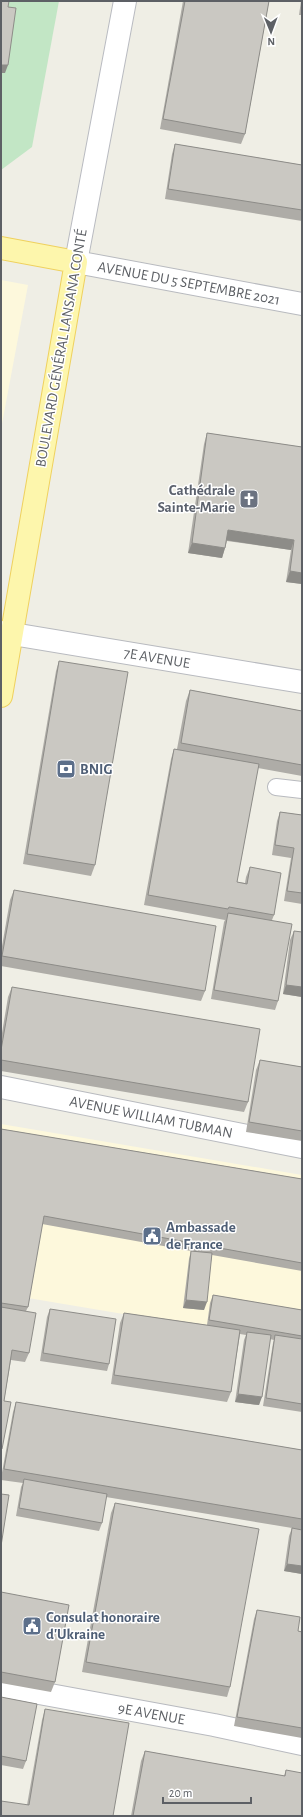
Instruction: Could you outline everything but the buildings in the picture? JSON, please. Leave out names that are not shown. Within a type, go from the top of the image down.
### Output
[{"type":"main road","points":[[1,248],[76,262]]},
{"type":"main road","name":"BOULEVARD GÉNÉRAL LANSANA CONTÉ","points":[[1,696],[6,634],[76,262]]},
{"type":"street","name":"BOULEVARD GÉNÉRAL LANSANA CONTÉ","points":[[76,262],[125,1]]},
{"type":"street","name":"AVENUE DU 5 SEPTEMBRE 2021","points":[[76,262],[302,304]]},
{"type":"street","name":"7E AVENUE","points":[[6,634],[302,682]]},
{"type":"street","name":"AVENUE WILLIAM TUBMAN","points":[[1,1087],[302,1147]]},
{"type":"street","name":"9E AVENUE","points":[[1,1686],[214,1725],[302,1744]]},
{"type":"lane","points":[[276,787],[302,790]]},
{"type":"shaded area","points":[[1,280],[28,285],[1,429]]},
{"type":"shaded area","name":"Ambassade de France","points":[[1,1124],[302,1175],[302,1344],[28,1298],[1,1311]]},
{"type":"green space","points":[[1,1],[59,1],[32,147],[1,170]]},
{"type":"place","name":"Cathédrale Sainte-Marie","points":[[249,499]]},
{"type":"place","name":"BNIG","points":[[66,769]]},
{"type":"place","name":"Ambassade de France","points":[[152,1236]]},
{"type":"place","name":"Consulat honoraire d'Ukraine","points":[[32,1626]]}]
